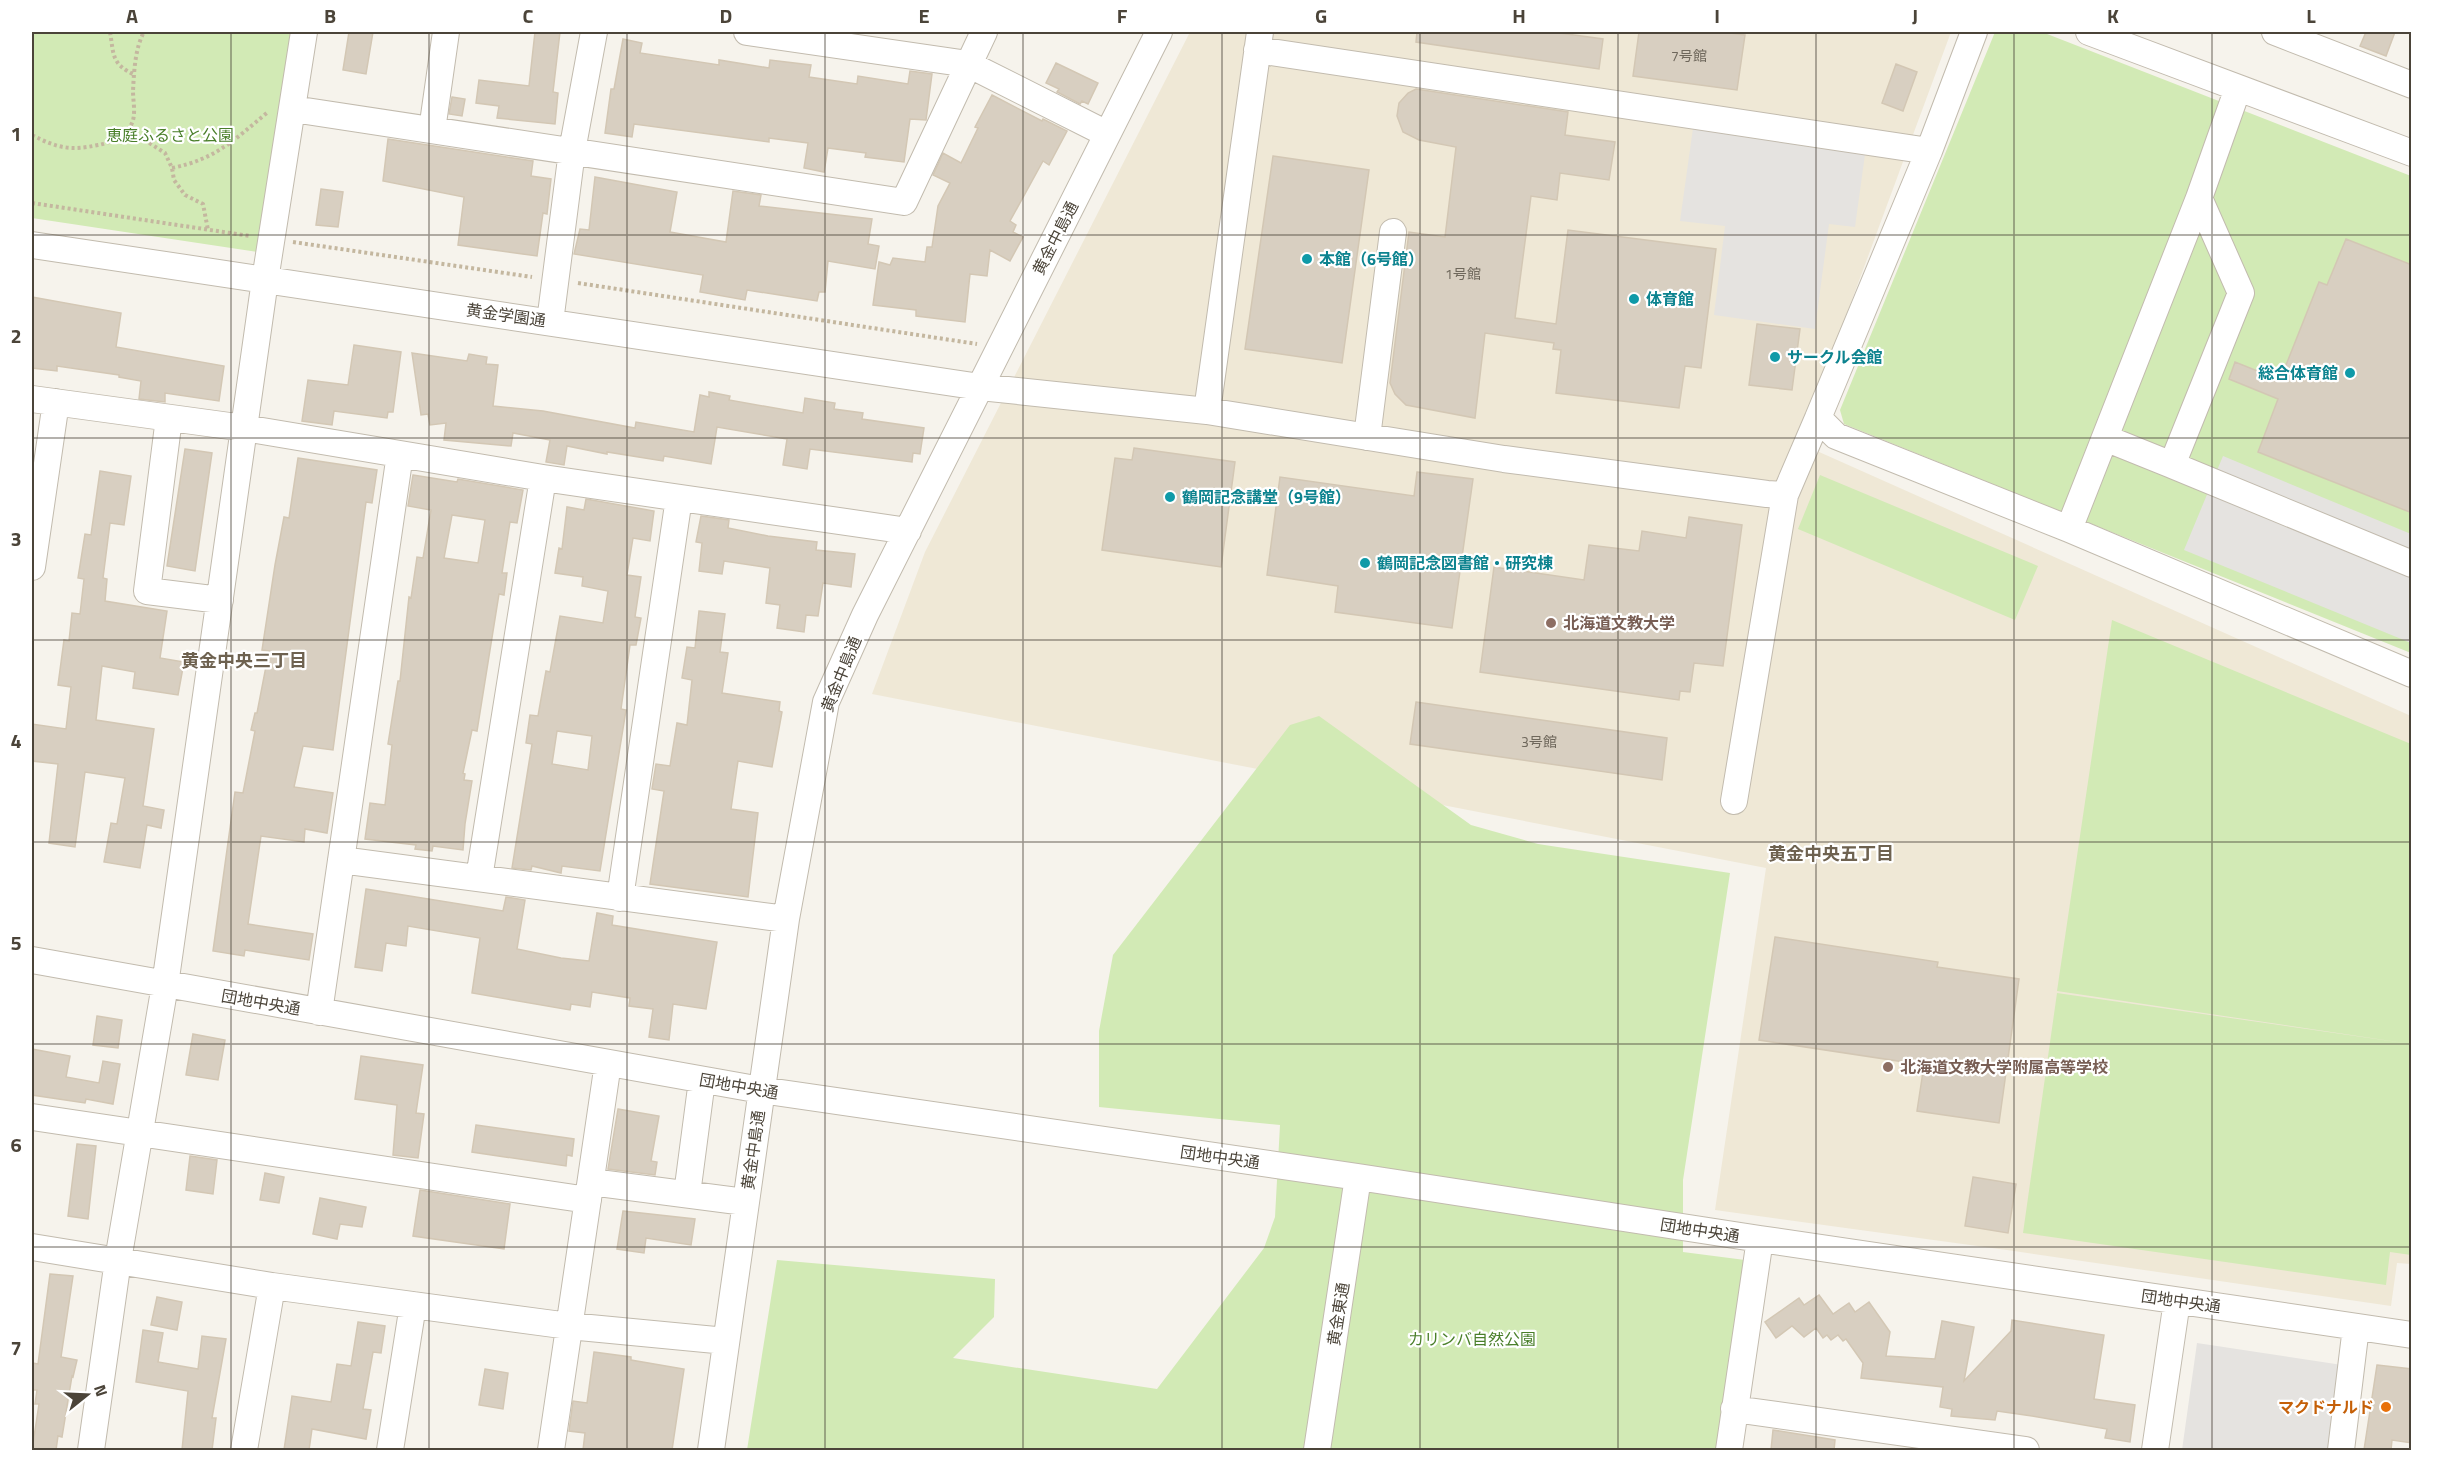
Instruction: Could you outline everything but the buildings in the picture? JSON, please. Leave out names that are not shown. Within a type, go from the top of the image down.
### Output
[{"type":"street","points":[[91,1450],[118,1260],[165,985],[272,239],[283,108],[304,32]]},
{"type":"street","points":[[432,130],[446,32]]},
{"type":"street","points":[[550,322],[572,151],[594,32]]},
{"type":"street","points":[[747,32],[876,41],[968,63],[1107,134]]},
{"type":"street","points":[[283,108],[904,202],[984,32]]},
{"type":"street","name":"黄金中島通","points":[[711,1450],[786,919],[826,702],[866,615],[1159,32]]},
{"type":"street","points":[[1734,801],[1785,495],[1929,151],[1974,32]]},
{"type":"street","points":[[2089,32],[2412,153]]},
{"type":"street","points":[[2275,32],[2412,85]]},
{"type":"street","points":[[1207,411],[1258,41],[1929,151]]},
{"type":"street","points":[[2069,529],[2199,198],[2238,88]]},
{"type":"street","points":[[2172,465],[2241,293],[2199,198]]},
{"type":"street","points":[[1367,437],[1393,232]]},
{"type":"street","name":"黄金学園通","points":[[32,245],[980,387],[1207,411],[1504,459],[1785,495]]},
{"type":"street","points":[[32,567],[44,401],[244,428],[543,478],[908,531]]},
{"type":"street","points":[[169,418],[147,591],[220,600]]},
{"type":"street","points":[[1818,418],[1836,436],[2069,529],[2412,674]]},
{"type":"street","points":[[2105,438],[2412,564]]},
{"type":"street","points":[[319,1012],[400,454]]},
{"type":"street","points":[[479,878],[543,478]]},
{"type":"street","points":[[620,898],[679,498]]},
{"type":"street","points":[[341,860],[786,919]]},
{"type":"street","name":"団地中央通","points":[[32,960],[761,1090],[2412,1335]]},
{"type":"street","points":[[551,1450],[608,1063]]},
{"type":"street","points":[[687,1194],[702,1080]]},
{"type":"street","points":[[32,1117],[139,1134],[589,1191],[687,1194],[745,1202]]},
{"type":"street","name":"黄金東通","points":[[1317,1450],[1359,1177]]},
{"type":"street","points":[[1730,1450],[1734,1409],[1760,1239]]},
{"type":"street","points":[[32,1247],[272,1286],[569,1326],[726,1341]]},
{"type":"street","points":[[244,1450],[272,1286]]},
{"type":"street","points":[[2155,1450],[2177,1300]]},
{"type":"street","points":[[390,1450],[413,1305]]},
{"type":"street","points":[[2341,1450],[2356,1327]]},
{"type":"street","points":[[1734,1409],[2026,1450]]},
{"type":"path","points":[[110,32],[115,57],[120,68],[135,75]]},
{"type":"path","points":[[32,135],[52,145],[76,150],[107,143],[129,130],[133,121],[139,40],[144,32]]},
{"type":"path","points":[[172,168],[197,163],[223,149],[283,108]]},
{"type":"path","points":[[129,130],[165,153],[172,168],[174,180],[185,195],[203,204],[208,230]]},
{"type":"path","points":[[32,203],[977,344],[983,333]]},
{"type":"shaded area","name":"北海道文教大学","points":[[1190,32],[1951,32],[1799,443],[2411,716],[2411,1264],[2397,1263],[2391,1306],[1715,1210],[1766,868],[872,694],[925,552]]},
{"type":"shaded area","points":[[1694,121],[1866,147],[1855,227],[1829,224],[1815,329],[1714,315],[1725,226],[1680,221]]},
{"type":"shaded area","points":[[2223,456],[2411,534],[2411,643],[2184,550]]},
{"type":"shaded area","points":[[2197,1343],[2362,1368],[2350,1450],[2182,1450]]},
{"type":"green space","name":"恵庭ふるさと公園","points":[[32,32],[291,32],[257,252],[32,218]]},
{"type":"green space","points":[[1995,32],[2042,32],[2411,176],[2411,653],[1844,424],[1840,410]]},
{"type":"green space","points":[[1820,475],[2038,566],[2015,620],[1798,529]]},
{"type":"green space","points":[[2112,620],[2411,744],[2411,1044],[2057,991]]},
{"type":"green space","name":"カリンバ自然公園","points":[[1319,716],[1471,825],[1538,844],[1730,873],[1683,1180],[1683,1252],[1745,1260],[1716,1450],[747,1450],[777,1260],[995,1279],[994,1317],[953,1358],[1157,1389],[1264,1248],[1275,1217],[1280,1125],[1099,1107],[1099,1031],[1113,955],[1290,725]]},
{"type":"green space","points":[[2057,993],[2411,1044],[2411,1255],[2390,1252],[2386,1285],[2023,1233]]},
{"type":"place","name":"本館（6号館）","points":[[1307,259]]},
{"type":"place","name":"体育館","points":[[1634,299]]},
{"type":"place","name":"サークル会館","points":[[1775,357]]},
{"type":"place","name":"総合体育館","points":[[2350,373]]},
{"type":"place","name":"鶴岡記念講堂（9号館）","points":[[1170,497]]},
{"type":"place","name":"鶴岡記念図書館・研究棟","points":[[1365,563]]},
{"type":"place","name":"北海道文教大学","points":[[1551,623]]},
{"type":"place","name":"北海道文教大学附属高等学校","points":[[1888,1067]]},
{"type":"place","name":"マクドナルド","points":[[2386,1407]]},
{"type":"district","name":"黄金中央三丁目","points":[[244,660]]},
{"type":"district","name":"黄金中央五丁目","points":[[1831,853]]}]
